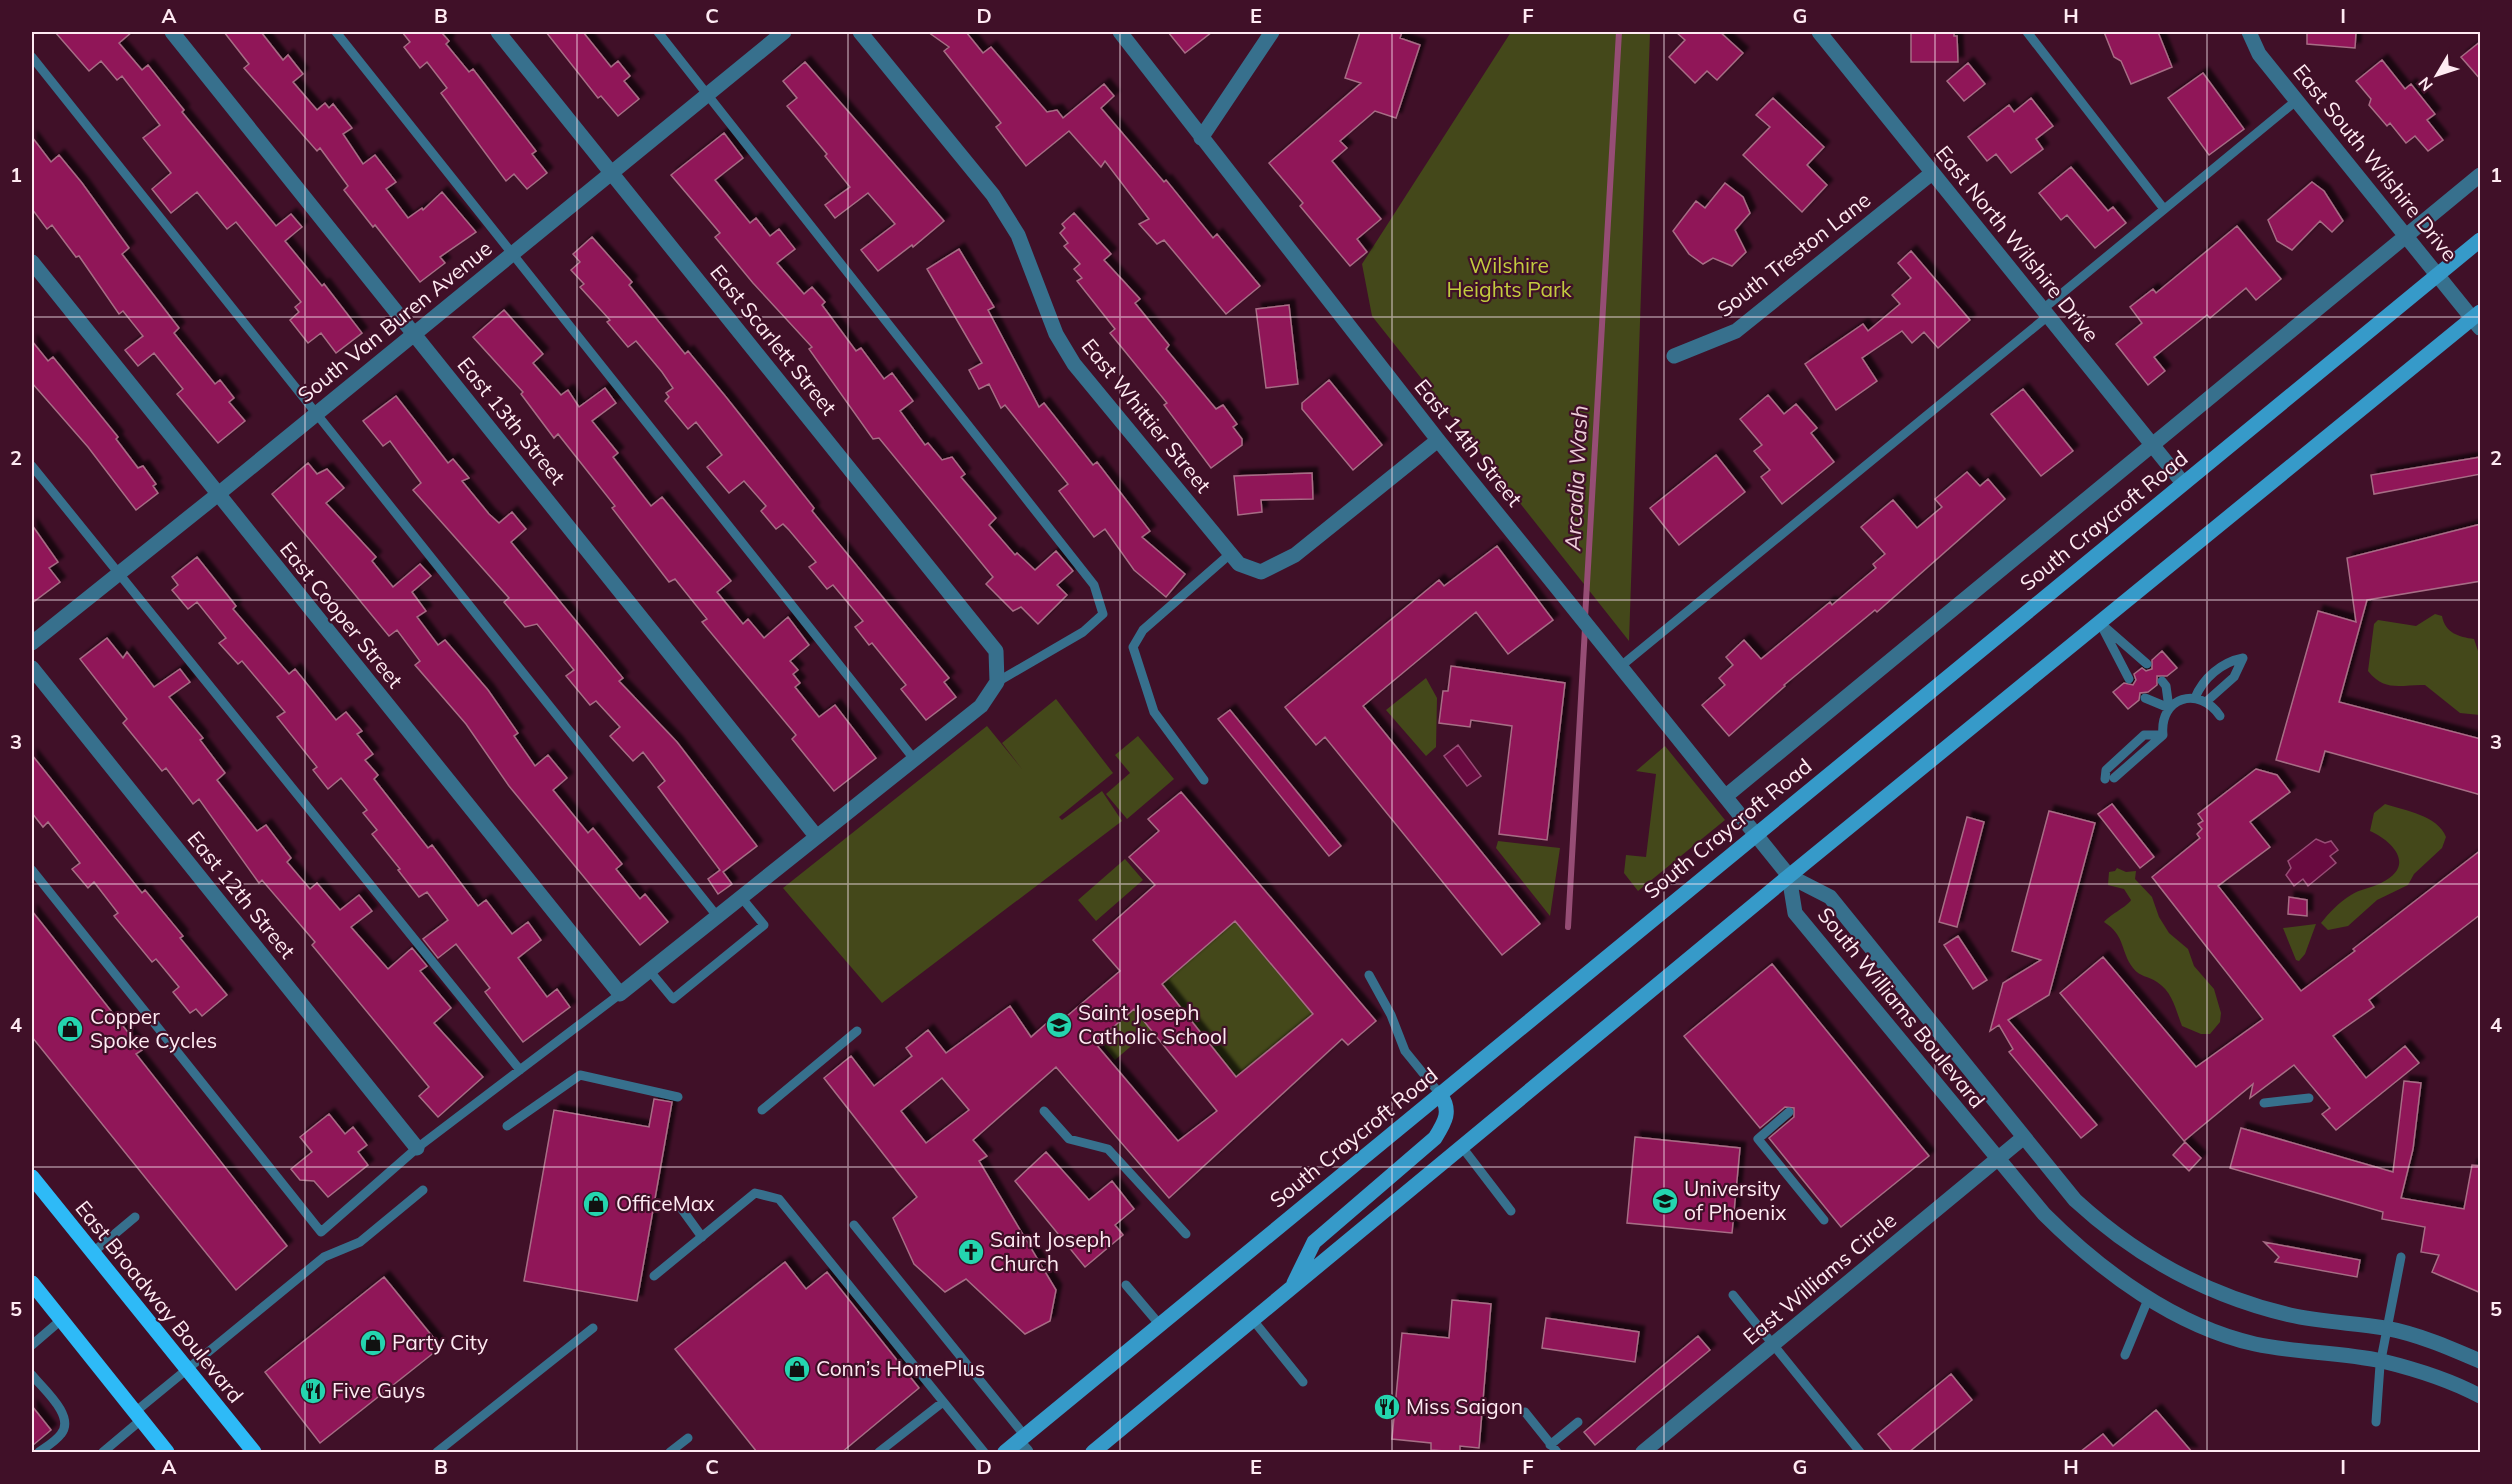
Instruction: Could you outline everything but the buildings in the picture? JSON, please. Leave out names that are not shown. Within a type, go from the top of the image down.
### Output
[{"type":"main road","name":"South Craycroft Road","points":[[1005,1452],[1023,1444],[1160,1325],[2481,240]]},
{"type":"main road","points":[[1093,1452],[1789,876],[2100,622],[2478,320]]},
{"type":"main road","points":[[1292,1288],[1314,1242],[1435,1138],[1447,1118],[1447,1104],[1440,1094]]},
{"type":"main road","name":"East Broadway Boulevard","points":[[32,1177],[254,1452]]},
{"type":"main road","points":[[32,1283],[167,1452]]},
{"type":"street","name":"East 13th Street","points":[[172,32],[816,836]]},
{"type":"street","name":"East Scarlett Street","points":[[498,32],[996,651],[997,682]]},
{"type":"street","name":"South Van Buren Avenue","points":[[32,643],[784,32]]},
{"type":"street","name":"East Whittier Street","points":[[860,32],[993,195],[1018,235],[1056,334],[1074,364],[1239,564],[1261,572],[1295,555],[1438,440]]},
{"type":"street","name":"East 14th Street","points":[[1120,32],[1438,440],[1789,876]]},
{"type":"street","points":[[1201,138],[1272,32]]},
{"type":"street","name":"East North Wilshire Drive","points":[[1818,32],[2183,483]]},
{"type":"street","name":"East South Wilshire Drive","points":[[2249,32],[2259,54],[2438,275],[2478,320]]},
{"type":"street","name":"South Treston Lane","points":[[1674,356],[1736,331],[1932,173]]},
{"type":"street","name":"South Craycroft Road","points":[[1726,796],[2481,175]]},
{"type":"street","name":"East Cooper Street","points":[[32,262],[620,994]]},
{"type":"street","name":"East 12th Street","points":[[32,668],[417,1148]]},
{"type":"street","points":[[620,994],[981,706],[997,682]]},
{"type":"street","name":"South Williams Boulevard","points":[[1789,876],[1830,897],[2075,1200],[2123,1242],[2155,1262],[2235,1299],[2273,1310],[2386,1328],[2438,1343],[2481,1360]]},
{"type":"street","name":"South Williams Boulevard","points":[[1789,876],[1795,913],[1997,1159],[2060,1230],[2111,1273],[2149,1298],[2214,1330],[2255,1344],[2381,1361],[2461,1386],[2481,1396]]},
{"type":"street","name":"East Williams Circle","points":[[1643,1452],[2024,1137]]},
{"type":"lane","points":[[336,32],[914,759]]},
{"type":"lane","points":[[658,32],[1094,585],[1103,614],[1083,632],[997,682]]},
{"type":"lane","points":[[2026,32],[2164,209]]},
{"type":"lane","points":[[32,57],[717,916]]},
{"type":"lane","points":[[1621,666],[2045,312],[2164,209],[2297,100]]},
{"type":"lane","points":[[32,466],[520,1070]]},
{"type":"lane","points":[[1204,780],[1154,712],[1133,647],[1143,630],[1230,554]]},
{"type":"lane","points":[[2100,622],[2147,664]]},
{"type":"lane","points":[[2100,622],[2129,679]]},
{"type":"lane","points":[[2195,698],[2200,685],[2215,672],[2229,661],[2243,658],[2234,677],[2206,701]]},
{"type":"lane","points":[[2162,681],[2166,686],[2169,708],[2162,726],[2163,735]]},
{"type":"lane","points":[[2145,698],[2169,708]]},
{"type":"lane","points":[[2169,708],[2177,702],[2195,698],[2206,701],[2220,716]]},
{"type":"lane","points":[[2144,735],[2163,735],[2109,778],[2106,770],[2144,735]]},
{"type":"lane","points":[[32,870],[321,1232],[417,1148],[620,994]]},
{"type":"lane","points":[[650,970],[673,999],[764,925],[741,897]]},
{"type":"lane","points":[[1369,975],[1391,1015],[1405,1051],[1440,1094]]},
{"type":"lane","points":[[762,1110],[856,1031]]},
{"type":"lane","points":[[507,1126],[580,1075],[678,1097]]},
{"type":"lane","points":[[2264,1103],[2309,1098]]},
{"type":"lane","points":[[1044,1111],[1069,1139],[1108,1149],[1186,1234]]},
{"type":"lane","points":[[1789,1112],[1758,1139],[1824,1220]]},
{"type":"lane","points":[[1462,1147],[1511,1211]]},
{"type":"lane","points":[[103,1452],[185,1369],[324,1257],[360,1242],[423,1190]]},
{"type":"lane","points":[[654,1276],[755,1193],[779,1199],[984,1452]]},
{"type":"lane","points":[[681,1208],[702,1237]]},
{"type":"lane","points":[[92,1253],[135,1217]]},
{"type":"lane","points":[[854,1225],[1023,1444]]},
{"type":"lane","points":[[2376,1422],[2386,1328],[2401,1257]]},
{"type":"lane","points":[[1126,1285],[1160,1325]]},
{"type":"lane","points":[[1733,1295],[1860,1452]]},
{"type":"lane","points":[[2125,1355],[2149,1298]]},
{"type":"lane","points":[[32,1345],[61,1320]]},
{"type":"lane","points":[[1253,1320],[1302,1382]]},
{"type":"lane","points":[[437,1452],[593,1328]]},
{"type":"lane","points":[[32,1376],[61,1411],[65,1424],[62,1434],[39,1452]]},
{"type":"lane","points":[[879,1452],[943,1402]]},
{"type":"lane","points":[[1525,1412],[1554,1449],[1578,1422]]},
{"type":"lane","points":[[670,1452],[688,1438]]},
{"type":"green space","name":"Wilshire Heights Park","points":[[1511,32],[1650,32],[1629,641],[1372,316],[1362,264]]},
{"type":"green space","points":[[2435,614],[2442,616],[2449,630],[2463,637],[2474,639],[2480,657],[2480,715],[2460,713],[2425,685],[2388,685],[2374,678],[2368,671],[2374,624],[2378,620],[2416,626]]},
{"type":"green space","points":[[1426,678],[1437,698],[1436,747],[1426,756],[1386,710]]},
{"type":"green space","points":[[1056,699],[1113,773],[1059,817],[1062,820],[1102,791],[1122,821],[882,1003],[783,888],[987,726],[1022,769],[1002,743]]},
{"type":"green space","points":[[1138,736],[1174,779],[1127,819],[1106,794],[1130,773],[1115,755]]},
{"type":"green space","points":[[1665,746],[1725,820],[1638,891],[1624,873],[1626,855],[1646,857],[1656,774],[1636,771]]},
{"type":"green space","points":[[2385,804],[2420,815],[2436,824],[2446,837],[2442,848],[2414,874],[2408,885],[2377,900],[2348,926],[2328,930],[2321,923],[2338,904],[2354,893],[2381,883],[2392,876],[2397,869],[2398,855],[2387,841],[2370,831],[2374,813]]},
{"type":"green space","points":[[1498,841],[1560,848],[1550,916],[1496,848]]},
{"type":"green space","points":[[1125,859],[1143,880],[1096,921],[1078,900]]},
{"type":"green space","points":[[2117,868],[2126,872],[2136,871],[2135,879],[2152,897],[2159,917],[2169,933],[2188,949],[2194,966],[2214,989],[2221,1013],[2220,1022],[2210,1034],[2201,1034],[2182,1026],[2167,991],[2157,982],[2136,971],[2129,962],[2116,933],[2104,922],[2131,900],[2124,889],[2108,885],[2109,872]]},
{"type":"green space","points":[[1235,921],[1313,1014],[1235,1077],[1179,1005],[1115,1060],[1099,1040]]},
{"type":"green space","points":[[2316,924],[2305,954],[2299,961],[2296,960],[2283,928]]},
{"type":"shaded area","points":[[1458,745],[1481,776],[1467,786],[1444,756]]},
{"type":"shaded area","points":[[2316,839],[2325,843],[2331,841],[2338,850],[2330,856],[2336,863],[2308,886],[2303,879],[2294,886],[2286,875],[2291,868],[2288,861]]},
{"type":"waterway","name":"Arcadia Wash","points":[[1585,618],[1619,32]]},
{"type":"waterway","name":"Arcadia Wash","points":[[1568,927],[1585,628]]},
{"type":"place","name":"Saint Joseph Catholic School","points":[[1059,1025]]},
{"type":"place","name":"Copper Spoke Cycles","points":[[70,1029]]},
{"type":"place","name":"University of Phoenix","points":[[1665,1201]]},
{"type":"place","name":"OfficeMax","points":[[596,1204]]},
{"type":"place","name":"Saint Joseph Church","points":[[971,1252]]},
{"type":"place","name":"Party City","points":[[373,1343]]},
{"type":"place","name":"Conn’s HomePlus","points":[[797,1369]]},
{"type":"place","name":"Five Guys","points":[[313,1391]]},
{"type":"place","name":"Miss Saigon","points":[[1387,1407]]}]
